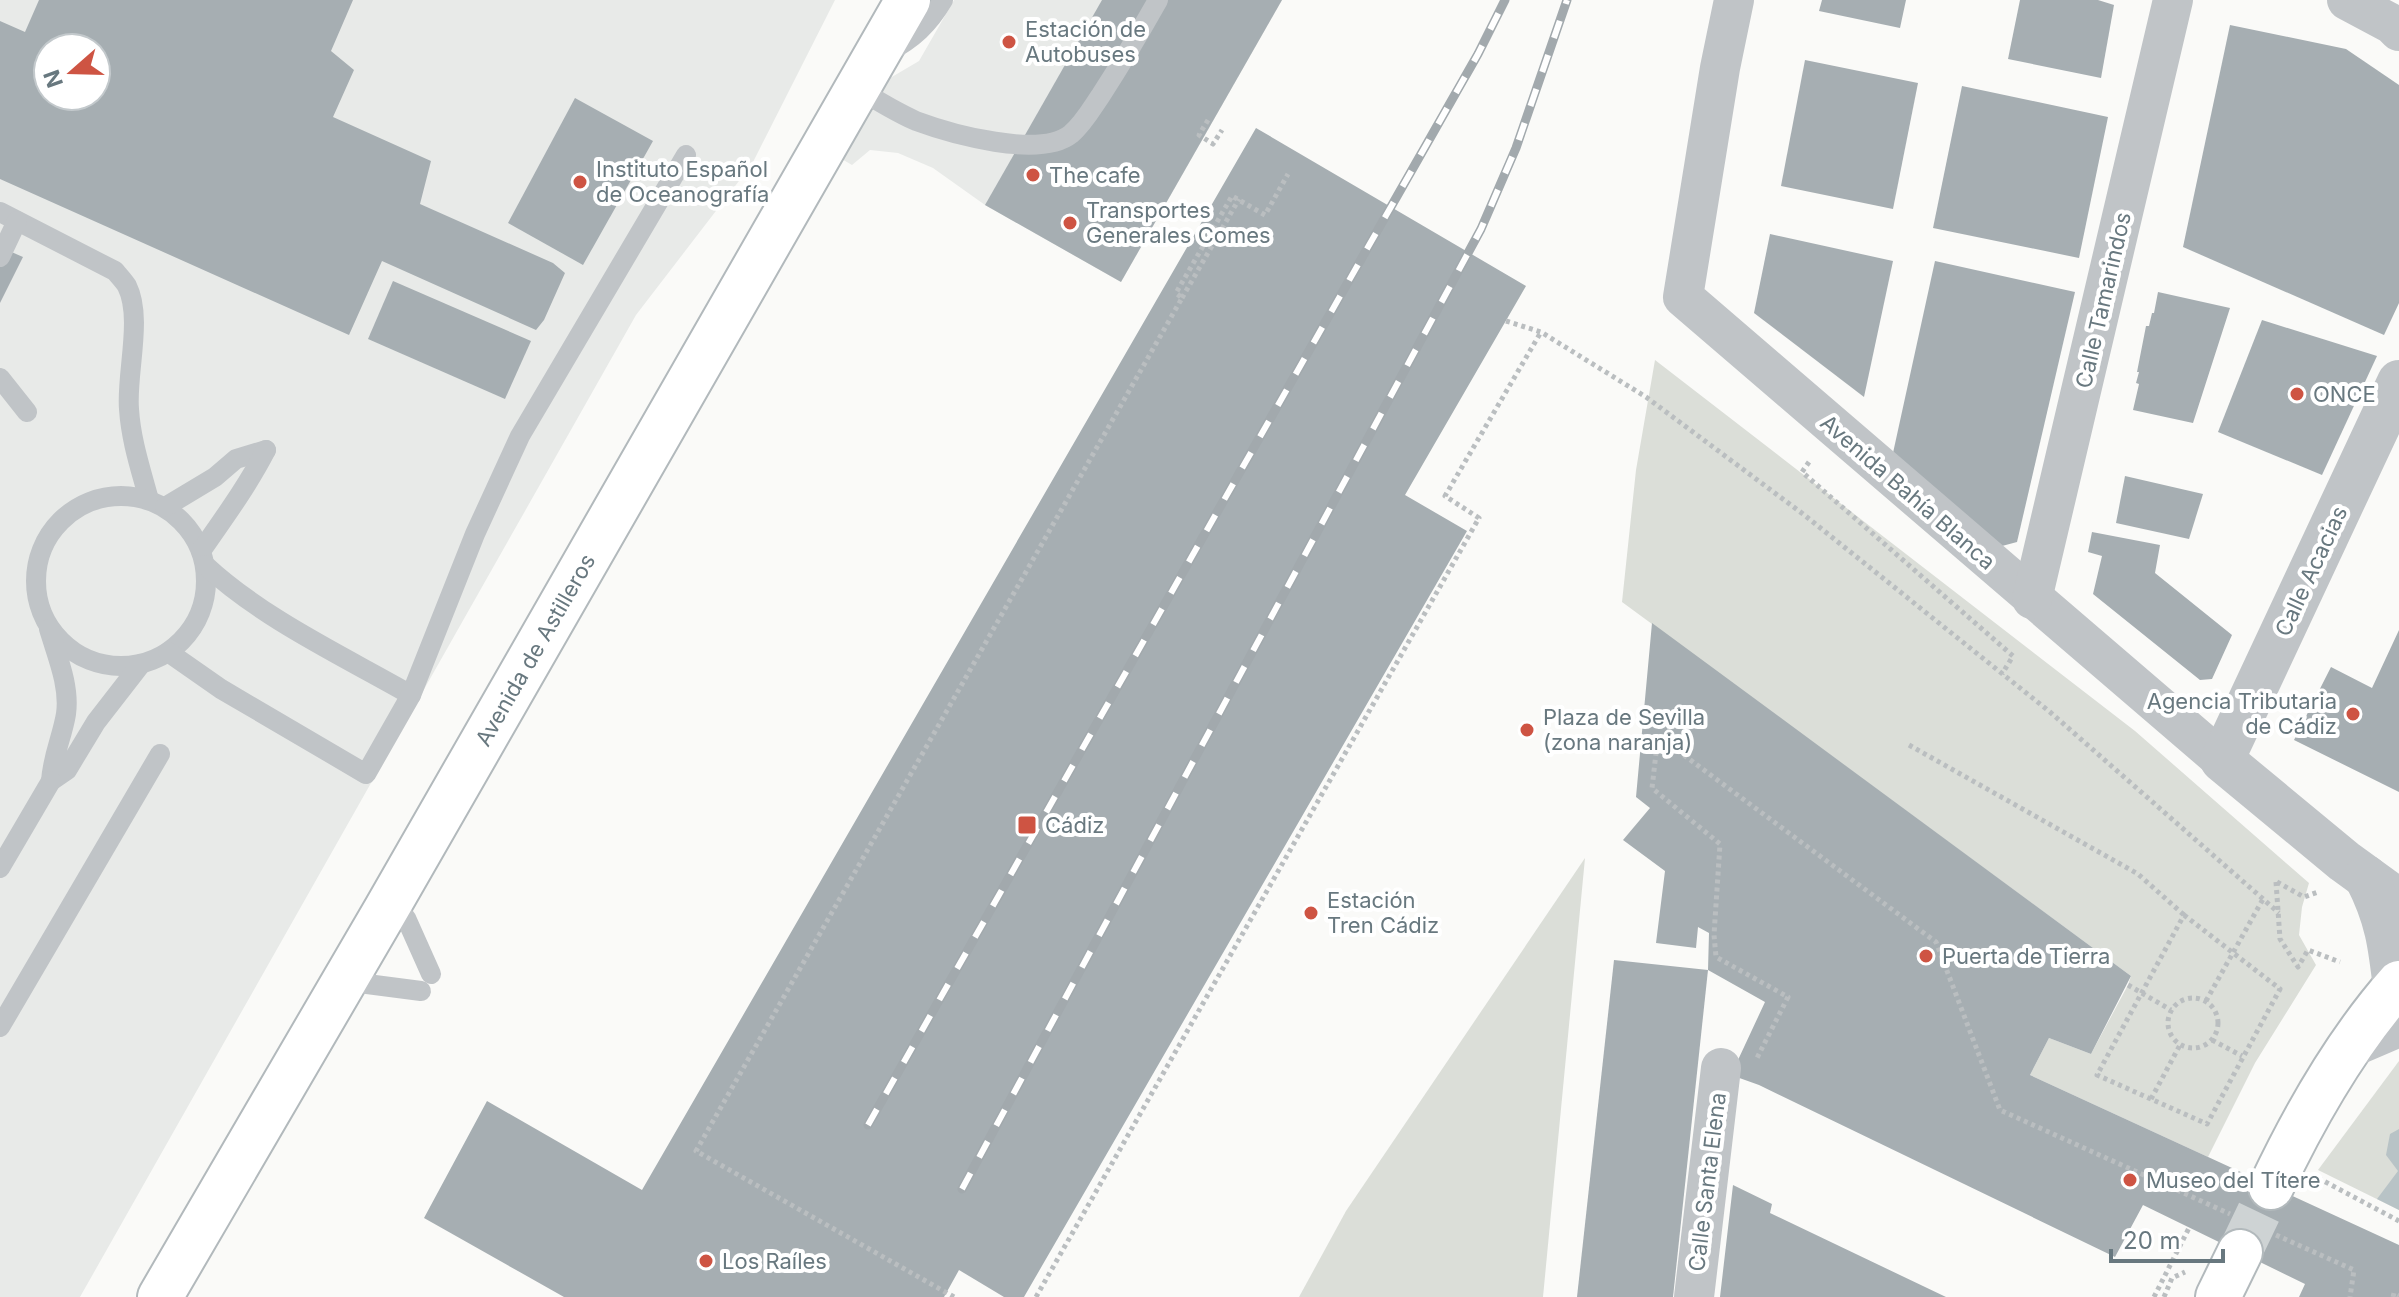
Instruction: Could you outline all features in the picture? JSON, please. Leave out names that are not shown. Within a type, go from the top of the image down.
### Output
[{"type":"main road","name":"Avenida de Astilleros","points":[[160,1297],[908,0]]},
{"type":"main road","points":[[2277,1173],[2348,1049],[2398,999]]},
{"type":"main road","points":[[2218,1297],[2250,1234]]},
{"type":"street","name":"Avenida Bahía Blanca","points":[[1734,0],[1683,297],[2222,760],[2388,885],[2381,905],[2398,999]]},
{"type":"street","name":"Calle Tamarindos","points":[[2032,599],[2173,0]]},
{"type":"street","points":[[2350,1],[2399,31]]},
{"type":"street","name":"Calle Acacias","points":[[2222,760],[2386,446],[2399,382]]},
{"type":"street","name":"Calle Santa Elena","points":[[1694,1297],[1737,1067]]},
{"type":"lane","points":[[943,0],[932,19],[866,73],[917,121],[964,136],[1007,143],[1055,142],[1069,135],[1083,122],[1158,0]]},
{"type":"lane","points":[[168,652],[221,689],[366,774],[411,695],[475,534],[520,436],[686,155]]},
{"type":"lane","points":[[0,257],[9,216],[115,271],[127,286],[132,307],[129,410],[134,448],[157,504]]},
{"type":"lane","points":[[0,378],[27,412]]},
{"type":"lane","points":[[45,618],[62,641],[85,658],[113,666],[141,664],[179,644],[197,621],[206,594],[203,558],[266,450],[236,459],[215,477],[157,504]]},
{"type":"lane","points":[[51,781],[52,758],[66,713],[66,689],[37,591],[36,576],[42,548],[58,524],[80,506],[107,496],[135,496],[157,504],[187,526],[203,558],[229,588],[411,695]]},
{"type":"lane","points":[[0,868],[51,781],[67,770],[96,722],[141,664]]},
{"type":"lane","points":[[0,1027],[160,754]]},
{"type":"lane","points":[[350,972],[367,984],[426,982],[406,918],[387,908]]},
{"type":"path","points":[[1208,120],[1199,135],[1213,144],[1222,130]]},
{"type":"path","points":[[954,1297],[696,1151],[1182,298],[1176,293],[1232,196],[1265,215],[1288,174]]},
{"type":"path","points":[[1506,321],[1541,332],[1646,397],[1803,514],[2050,712],[2279,913]]},
{"type":"path","points":[[1036,1297],[1479,518],[1445,496],[1541,332]]},
{"type":"path","points":[[1809,462],[1802,472],[2013,656],[2002,674]]},
{"type":"path","points":[[1737,1067],[1788,997],[1716,957],[1714,935],[1720,844],[1652,788],[1658,736],[1936,942],[2000,1110],[2250,1234],[2354,1270],[2350,1297]]},
{"type":"path","points":[[1909,745],[2138,874],[2184,915],[2280,989],[2207,1124],[2097,1075],[2184,915]]},
{"type":"path","points":[[2304,897],[2276,882],[2280,939],[2298,967],[2308,950],[2340,962]]},
{"type":"path","points":[[2206,1001],[2263,899]]},
{"type":"path","points":[[2128,985],[2171,1010]]},
{"type":"path","points":[[2183,999],[2206,1001],[2217,1014],[2217,1032],[2212,1040],[2197,1048],[2180,1045],[2174,1040],[2168,1026],[2171,1010],[2183,999]]},
{"type":"path","points":[[2212,1040],[2242,1056]]},
{"type":"path","points":[[2151,1099],[2180,1045]]},
{"type":"path","points":[[2277,1173],[2399,1221]]},
{"type":"path","points":[[2154,1297],[2190,1226]]},
{"type":"path","points":[[2393,1297],[2394,1293],[2399,1296]]},
{"type":"shaded area","points":[[0,0],[835,0],[752,164],[636,315],[80,1297],[0,1297]]},
{"type":"shaded area","points":[[954,0],[1282,0],[1121,282],[985,205],[933,168],[898,153],[870,150],[852,165],[840,158],[885,81],[919,61]]},
{"type":"shaded area","points":[[1655,360],[2135,731],[2309,883],[2299,935],[2316,965],[2255,1063],[2208,1157],[2030,1075],[2049,1038],[2091,1054],[2131,976],[1622,602],[1636,470]]},
{"type":"shaded area","points":[[1585,858],[1543,1297],[1299,1297],[1346,1211]]},
{"type":"shaded area","points":[[2399,1061],[2399,1210],[2318,1170]]},
{"type":"shaded area","points":[[2399,1129],[2399,1210],[2377,1199],[2398,1171],[2386,1155],[2390,1134]]},
{"type":"building","points":[[39,0],[353,0],[331,51],[354,70],[333,117],[431,161],[420,204],[553,263],[565,273],[544,320],[536,330],[382,261],[349,335],[0,179],[0,21],[25,32]]},
{"type":"building","points":[[1102,0],[1282,0],[1121,282],[985,205]]},
{"type":"building","points":[[1822,0],[1906,0],[1900,28],[1819,11]]},
{"type":"building","points":[[2020,0],[2098,0],[2114,5],[2101,78],[2008,59]]},
{"type":"building","points":[[2230,25],[2346,49],[2399,85],[2399,303],[2384,335],[2183,247]]},
{"type":"building","points":[[1805,60],[1918,83],[1893,209],[1781,186]]},
{"type":"building","points":[[1962,86],[2108,117],[2079,258],[1933,228]]},
{"type":"building","name":"Instituto Español de Oceanografía","points":[[575,98],[653,141],[583,265],[508,223]]},
{"type":"building","points":[[1256,128],[1526,286],[1405,495],[1467,531],[1024,1297],[1004,1297],[959,1270],[944,1297],[564,1297],[424,1218],[487,1101],[642,1190]]},
{"type":"building","points":[[1770,234],[1893,261],[1864,397],[1754,313]]},
{"type":"building","points":[[0,247],[23,257],[0,303]]},
{"type":"building","points":[[1935,261],[2075,292],[2017,542],[2002,546],[1891,462]]},
{"type":"building","points":[[393,281],[531,341],[505,399],[368,339]]},
{"type":"building","points":[[2158,292],[2230,308],[2193,423],[2133,410],[2146,326],[2149,326],[2154,313]]},
{"type":"building","name":"ONCE","points":[[2262,320],[2377,356],[2322,475],[2218,432]]},
{"type":"building","points":[[2125,476],[2203,494],[2189,539],[2116,523]]},
{"type":"building","points":[[2092,532],[2160,545],[2155,573],[2232,635],[2212,679],[2200,680],[2093,594],[2102,556],[2088,552]]},
{"type":"building","name":"Puerta de Tierra","points":[[1652,623],[2131,976],[2091,1054],[2049,1038],[2030,1075],[2399,1245],[2399,1297],[2299,1297],[2305,1284],[2143,1205],[2115,1257],[1759,1085],[1731,1075],[1765,1002],[1708,970],[1709,933],[1698,927],[1696,948],[1656,943],[1665,871],[1623,840],[1650,808],[1636,797]]},
{"type":"building","name":"Agencia Tributaria de Cádiz","points":[[2399,630],[2399,792],[2294,740],[2331,667],[2372,688]]},
{"type":"building","points":[[1614,960],[1708,970],[1673,1297],[1577,1297]]},
{"type":"building","points":[[1733,1185],[1772,1204],[1770,1213],[1946,1297],[1720,1297]]},
{"type":"tunnel","points":[[2240,1252],[2271,1187]]},
{"type":"railway","points":[[868,1125],[1478,54],[1505,0]]},
{"type":"railway","points":[[962,1189],[1481,229],[1516,148],[1567,0]]},
{"type":"place","name":"Estación de Autobuses","points":[[1009,42]]},
{"type":"place","name":"The cafe","points":[[1033,175]]},
{"type":"place","name":"Instituto Español de Oceanografía","points":[[580,182]]},
{"type":"place","name":"Transportes Generales Comes","points":[[1070,223]]},
{"type":"place","name":"ONCE","points":[[2297,394]]},
{"type":"place","name":"Agencia Tributaria de Cádiz","points":[[2353,714]]},
{"type":"place","name":"Plaza de Sevilla (zona naranja)","points":[[1527,730]]},
{"type":"place","name":"Cádiz","points":[[1027,825]]},
{"type":"place","name":"Estación Tren Cádiz","points":[[1311,913]]},
{"type":"place","name":"Puerta de Tierra","points":[[1926,956]]},
{"type":"place","name":"Museo del Títere","points":[[2130,1180]]},
{"type":"place","name":"Los Raíles","points":[[706,1261]]}]
